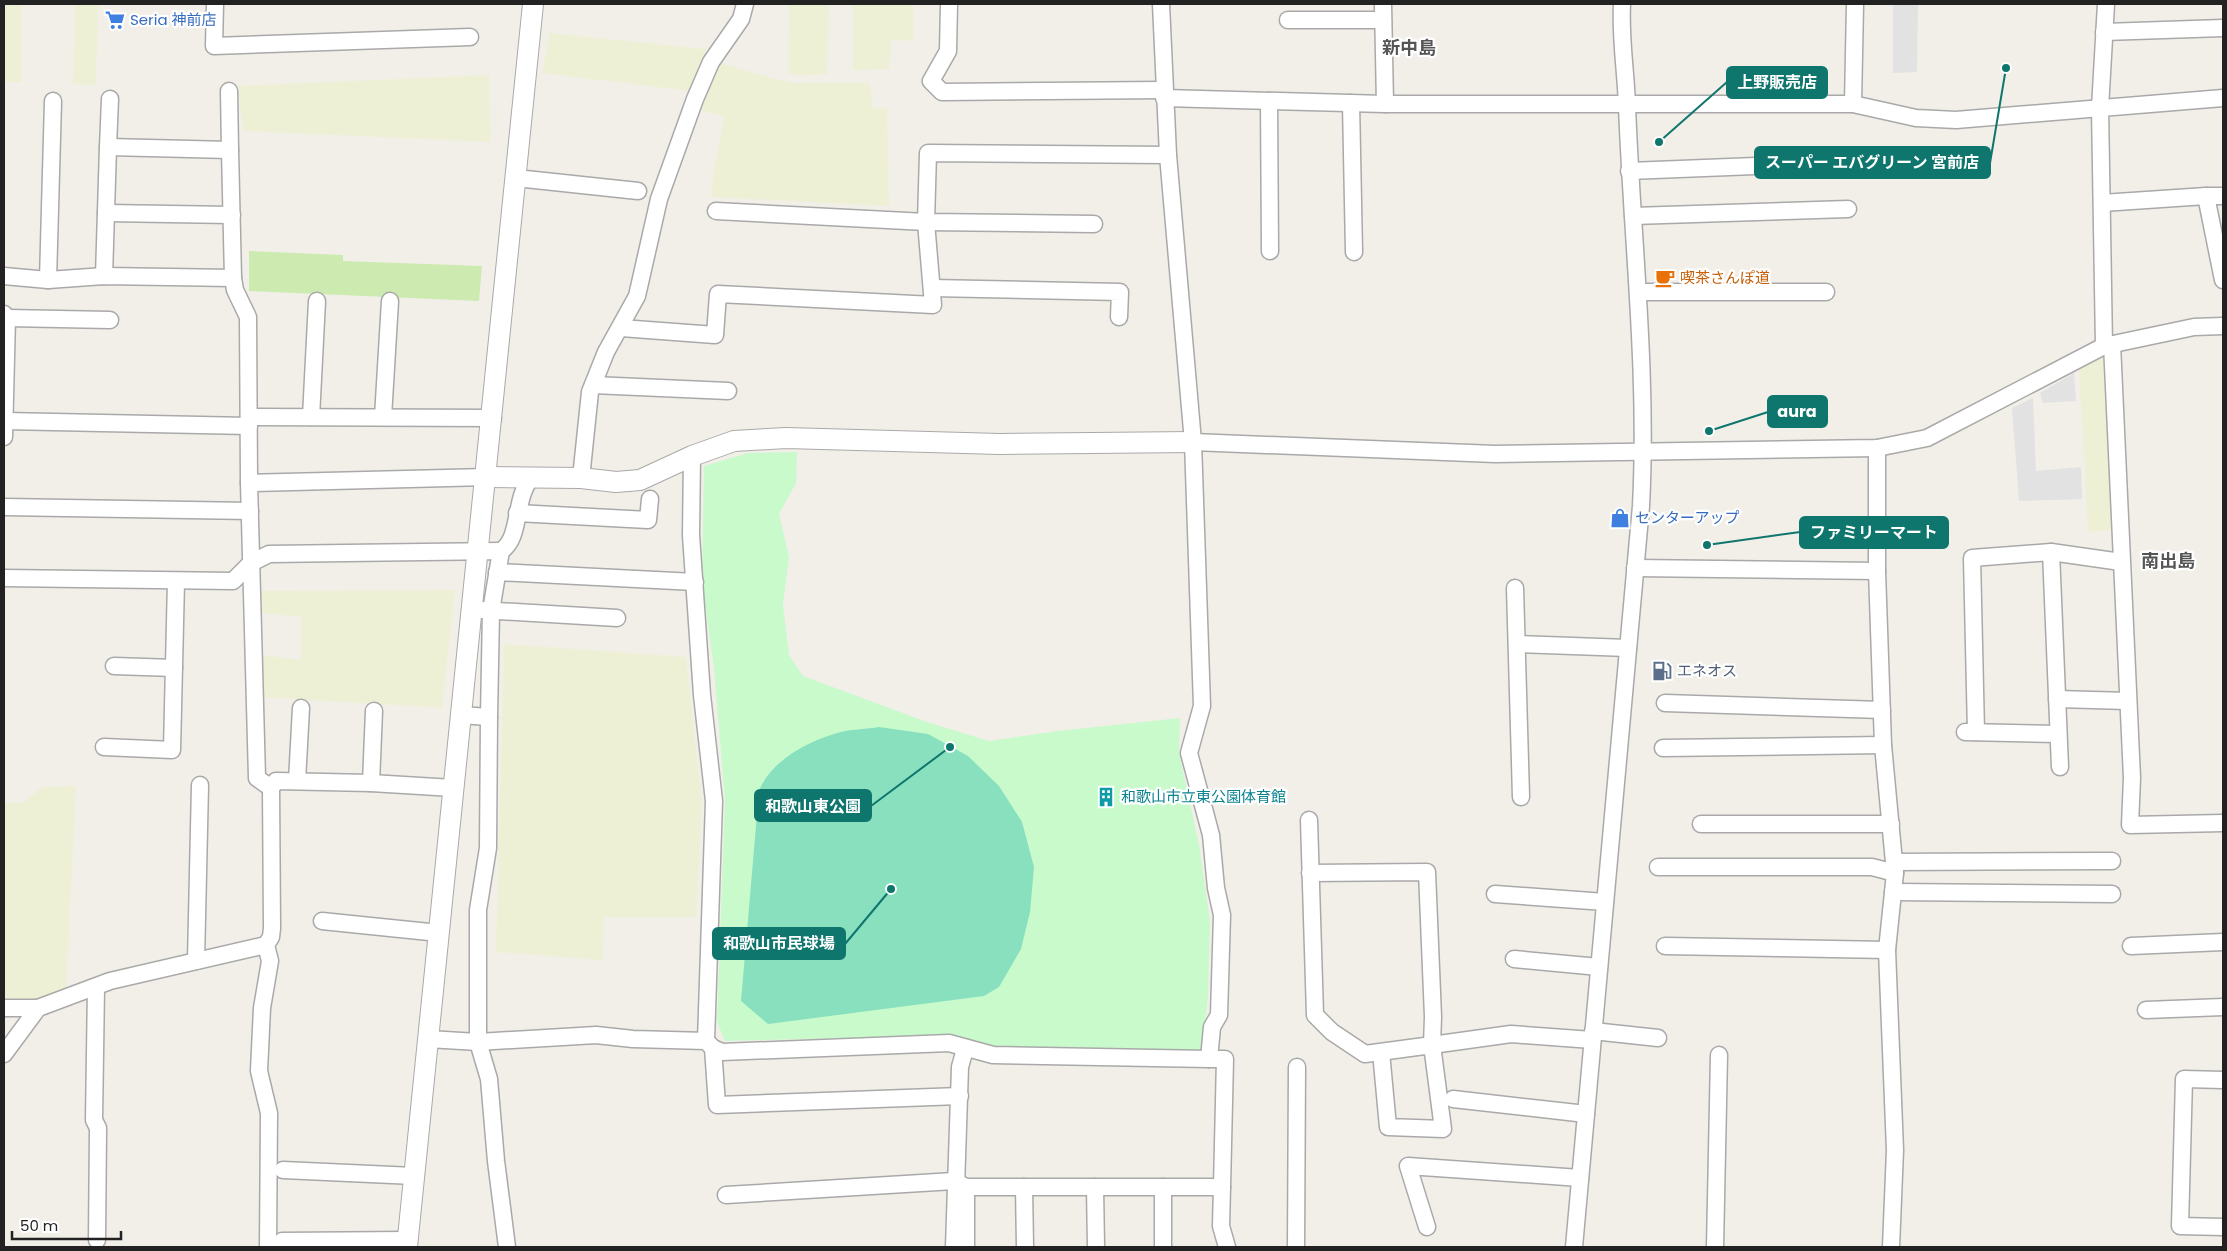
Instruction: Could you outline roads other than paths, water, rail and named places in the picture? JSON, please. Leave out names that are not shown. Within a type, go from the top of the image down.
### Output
[{"type":"street","points":[[214,4],[214,46],[470,37]]},
{"type":"street","points":[[266,945],[270,961],[262,1008],[259,1071],[269,1113],[275,1244],[408,1244],[460,715],[493,418],[533,4]]},
{"type":"street","points":[[581,478],[590,392],[606,352],[638,296],[660,199],[695,99],[711,62],[741,19],[746,4]]},
{"type":"street","points":[[949,4],[948,50],[931,81],[942,92],[1164,94],[1385,104],[1853,104],[1916,118],[1956,120],[2223,98]]},
{"type":"street","points":[[1162,4],[1164,94],[1168,155],[1193,442],[1202,706],[1189,753],[1212,835],[1216,888],[1222,915],[1219,1015],[1212,1028],[1209,1059]]},
{"type":"street","points":[[1383,4],[1385,104]]},
{"type":"street","points":[[1574,1247],[1644,452],[1638,292],[1629,171],[1622,4]]},
{"type":"street","points":[[1853,104],[1855,4]]},
{"type":"street","points":[[2106,4],[2100,108],[2102,202],[2132,778],[2130,825],[2223,823]]},
{"type":"street","points":[[1288,20],[1383,20]]},
{"type":"street","points":[[2104,32],[2223,28]]},
{"type":"street","points":[[228,91],[235,290],[248,317],[249,483],[257,778],[271,788]]},
{"type":"street","points":[[104,276],[110,99]]},
{"type":"street","points":[[1269,100],[1270,251]]},
{"type":"street","points":[[48,280],[53,101]]},
{"type":"street","points":[[1351,103],[1354,252]]},
{"type":"street","points":[[108,147],[230,150]]},
{"type":"street","points":[[621,328],[715,335],[718,294],[933,305],[926,222],[928,153],[1168,155]]},
{"type":"street","points":[[1629,171],[1852,162]]},
{"type":"street","points":[[516,178],[638,191]]},
{"type":"street","points":[[2206,196],[2223,280]]},
{"type":"street","points":[[2102,202],[2223,196]]},
{"type":"street","points":[[1632,216],[1848,210]]},
{"type":"street","points":[[716,211],[926,222],[1094,224]]},
{"type":"street","points":[[106,213],[232,216]]},
{"type":"street","points":[[4,276],[48,280],[104,276],[234,278]]},
{"type":"street","points":[[932,288],[1120,292],[1119,317]]},
{"type":"street","points":[[1638,292],[1826,292]]},
{"type":"street","points":[[311,417],[317,300]]},
{"type":"street","points":[[384,417],[390,301]]},
{"type":"street","points":[[4,437],[5,316],[110,320]]},
{"type":"street","points":[[249,483],[487,477],[581,478],[616,482],[640,480],[692,456],[734,441],[786,438],[1000,444],[1193,442],[1495,454],[1877,448],[1927,438],[2108,345],[2194,327],[2223,326]]},
{"type":"street","points":[[593,385],[728,391]]},
{"type":"street","points":[[4,421],[249,421],[311,417],[493,418]]},
{"type":"street","points":[[1877,448],[1877,571],[1883,745],[1895,867],[1887,950],[1895,1150],[1891,1247]]},
{"type":"street","points":[[692,456],[691,535],[702,694],[714,800],[709,1045],[717,1106],[960,1096]]},
{"type":"street","points":[[4,578],[233,581],[251,563],[269,554],[501,551],[508,546],[512,537],[523,487],[531,478]]},
{"type":"street","points":[[517,513],[648,520],[650,499]]},
{"type":"street","points":[[4,507],[250,511]]},
{"type":"street","points":[[501,551],[491,611],[488,848],[478,910],[478,1042],[489,1079],[496,1161],[507,1247]]},
{"type":"street","points":[[2058,734],[1970,732],[1972,558],[2051,552],[2121,562]]},
{"type":"street","points":[[2051,552],[2060,767]]},
{"type":"street","points":[[1635,568],[1877,571]]},
{"type":"street","points":[[497,572],[695,582]]},
{"type":"street","points":[[104,747],[172,750],[176,581]]},
{"type":"street","points":[[1516,588],[1521,797]]},
{"type":"street","points":[[471,609],[617,618]]},
{"type":"street","points":[[1517,644],[1628,648]]},
{"type":"street","points":[[114,666],[174,668]]},
{"type":"street","points":[[2056,699],[2128,701]]},
{"type":"street","points":[[1665,703],[1882,710]]},
{"type":"street","points":[[297,782],[300,708]]},
{"type":"street","points":[[371,783],[374,711]]},
{"type":"street","points":[[460,715],[489,717]]},
{"type":"street","points":[[1663,748],[1883,745]]},
{"type":"street","points":[[4,1008],[38,1008],[96,987],[266,945],[271,937],[272,928],[271,788],[276,781],[371,783],[453,788]]},
{"type":"street","points":[[196,961],[200,785]]},
{"type":"street","points":[[1309,820],[1315,1015],[1332,1032],[1365,1054],[1511,1034],[1658,1038]]},
{"type":"street","points":[[1701,824],[1891,824]]},
{"type":"street","points":[[1658,867],[1895,867],[2112,861]]},
{"type":"street","points":[[1310,874],[1427,872],[1433,1018],[1432,1045],[1443,1130],[1388,1127],[1382,1052]]},
{"type":"street","points":[[1893,892],[2112,894]]},
{"type":"street","points":[[1495,894],[1605,902]]},
{"type":"street","points":[[322,921],[439,933]]},
{"type":"street","points":[[2131,946],[2223,942]]},
{"type":"street","points":[[1665,946],[1887,950]]},
{"type":"street","points":[[1514,958],[1599,967]]},
{"type":"street","points":[[96,987],[94,1120],[98,1128],[97,1240]]},
{"type":"street","points":[[2146,1010],[2223,1007]]},
{"type":"street","points":[[4,1054],[38,1008]]},
{"type":"street","points":[[428,1039],[478,1042],[596,1035],[709,1045],[722,1052],[949,1043],[993,1056],[1225,1059],[1220,1226],[1227,1247]]},
{"type":"street","points":[[954,1247],[960,1184],[960,1067],[965,1049]]},
{"type":"street","points":[[1715,1247],[1719,1055]]},
{"type":"street","points":[[1296,1247],[1297,1067]]},
{"type":"street","points":[[2223,1080],[2184,1079],[2180,1226],[2223,1227]]},
{"type":"street","points":[[1453,1099],[1586,1114]]},
{"type":"street","points":[[1427,1227],[1408,1166],[1580,1178]]},
{"type":"street","points":[[283,1170],[414,1176]]},
{"type":"street","points":[[726,1195],[960,1184],[1024,1187],[1222,1187]]},
{"type":"street","points":[[960,1184],[966,1247]]},
{"type":"street","points":[[1024,1187],[1025,1247]]},
{"type":"street","points":[[1095,1187],[1096,1247]]},
{"type":"street","points":[[1162,1187],[1163,1247]]},
{"type":"place","name":"Seria 神前店","points":[[115,20]]},
{"type":"place","name":"スーパー エバグリーン 宮前店","points":[[2006,68]]},
{"type":"place","name":"上野販売店","points":[[1659,142]]},
{"type":"place","name":"喫茶さんぽ道","points":[[1665,278]]},
{"type":"place","name":"aura","points":[[1709,431]]},
{"type":"place","name":"センターアップ","points":[[1620,518]]},
{"type":"place","name":"ファミリーマート","points":[[1707,545]]},
{"type":"place","name":"エネオス","points":[[1662,671]]},
{"type":"place","name":"和歌山東公園","points":[[950,747]]},
{"type":"place","name":"和歌山市立東公園体育館","points":[[1106,797]]},
{"type":"place","name":"和歌山市民球場","points":[[891,889]]},
{"type":"district","name":"新中島","points":[[1409,48]]},
{"type":"district","name":"南出島","points":[[2168,561]]}]
